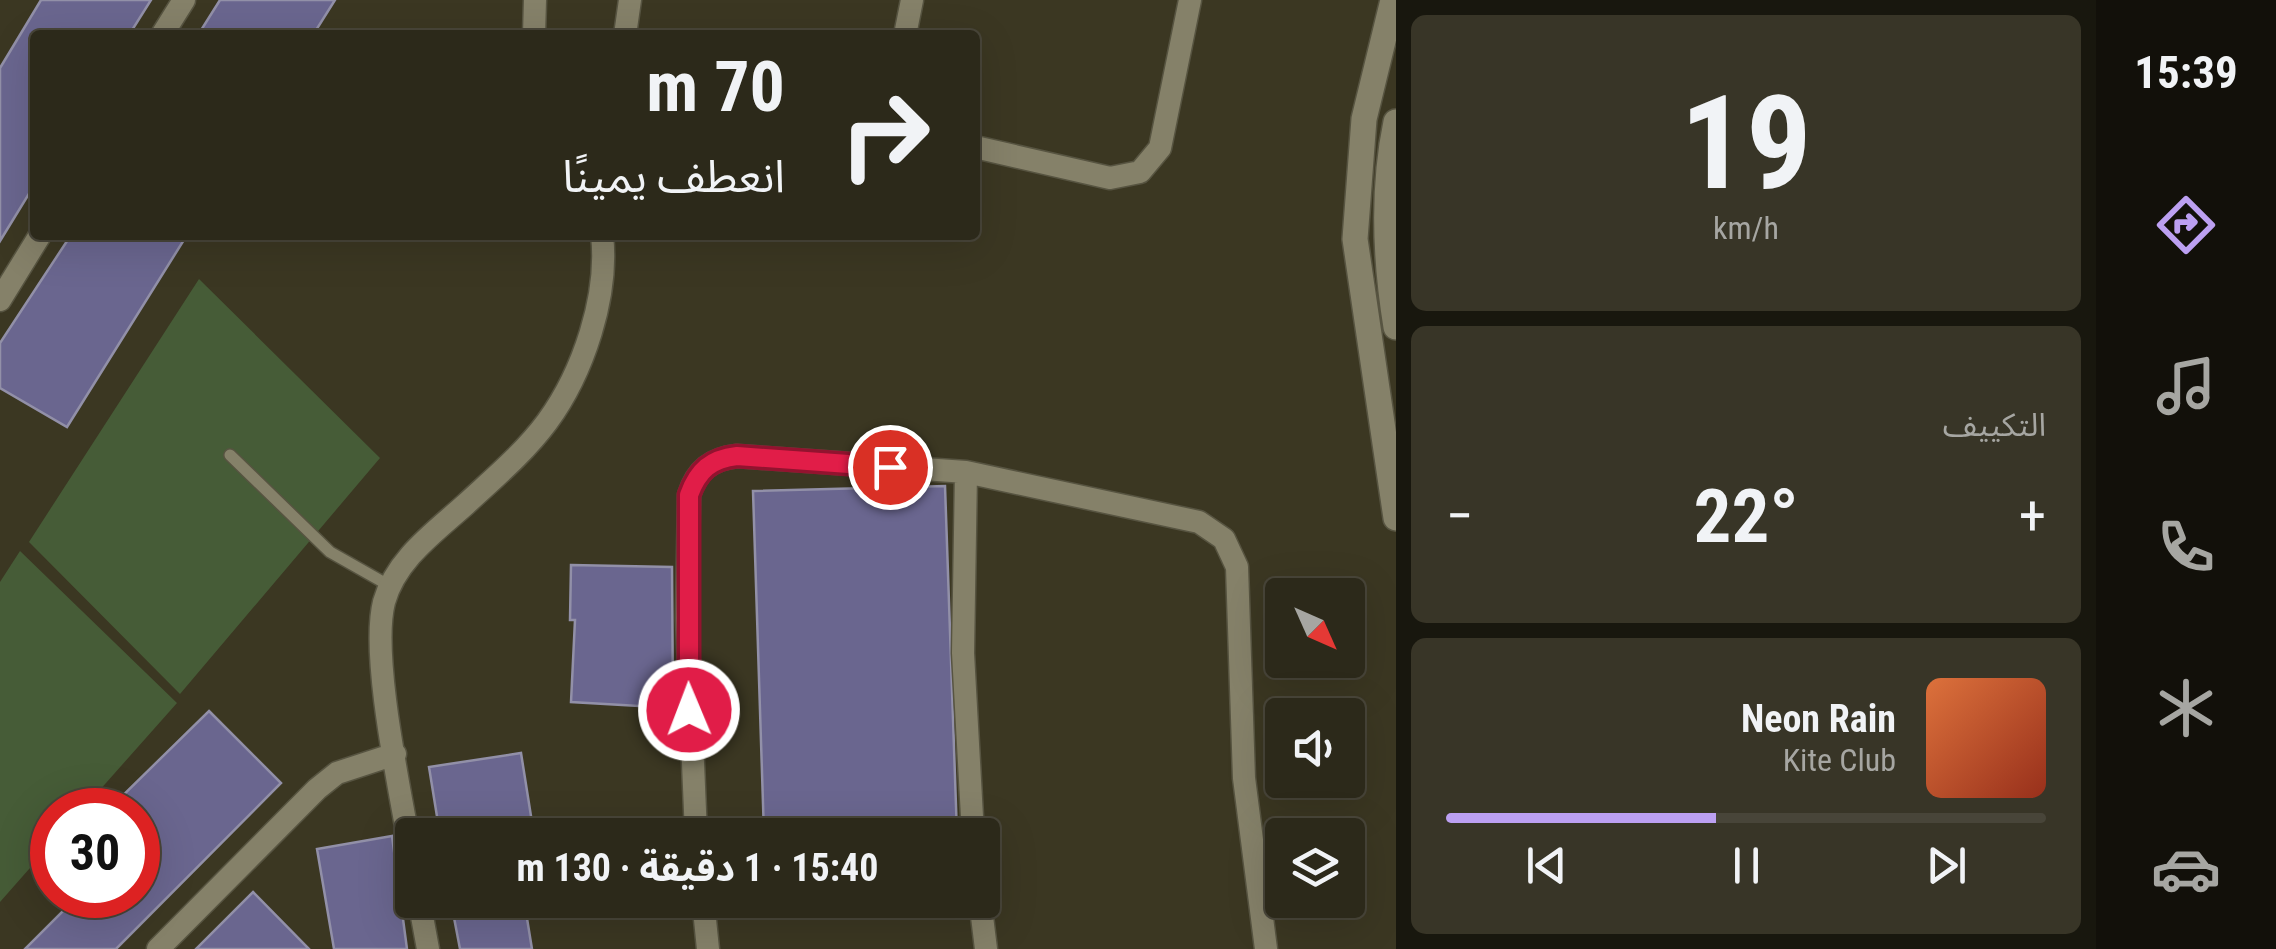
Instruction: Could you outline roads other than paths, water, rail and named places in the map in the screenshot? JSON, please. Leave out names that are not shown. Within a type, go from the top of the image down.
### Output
[{"type":"street","points":[[165,30],[184,0]]},
{"type":"street","points":[[534,30],[535,0]]},
{"type":"street","points":[[626,30],[630,0]]},
{"type":"street","points":[[906,30],[912,0]]},
{"type":"street","points":[[980,148],[1110,178],[1140,172],[1160,148],[1190,0]]},
{"type":"street","points":[[1392,0],[1364,120],[1355,240],[1396,518]]},
{"type":"street","points":[[1396,122],[1386,241],[1396,327]]},
{"type":"street","points":[[0,300],[6,275],[36,240]]},
{"type":"street","points":[[405,818],[380,636],[390,586],[408,557],[518,456],[548,420],[588,336],[602,288],[602,240]]},
{"type":"street","points":[[695,818],[687,618],[689,495],[694,480],[720,458],[966,472],[1200,522],[1224,539],[1237,567],[1244,778],[1266,949]]},
{"type":"street","points":[[966,472],[962,653],[972,818]]},
{"type":"street","points":[[158,949],[317,789],[337,773],[394,754]]},
{"type":"street","points":[[422,918],[428,949]]},
{"type":"street","points":[[704,918],[708,949]]},
{"type":"street","points":[[982,918],[986,949]]},
{"type":"lane","points":[[230,455],[330,552],[390,586]]}]
